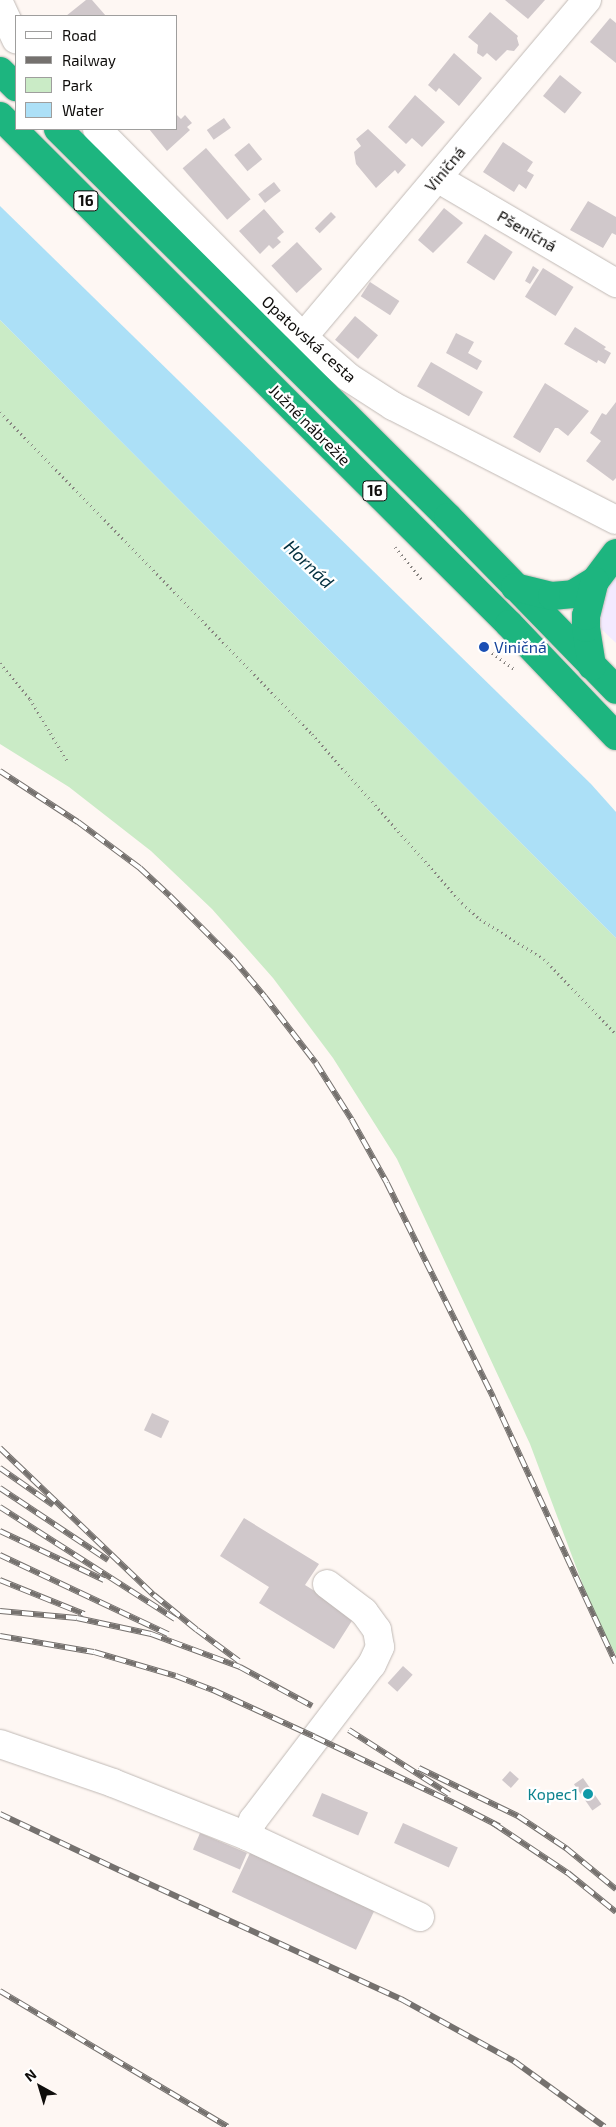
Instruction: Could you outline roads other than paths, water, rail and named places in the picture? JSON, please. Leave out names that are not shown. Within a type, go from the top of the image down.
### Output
[{"type":"highway","points":[[0,71],[15,86]]},
{"type":"highway","name":"Južné nábrežie","points":[[0,116],[509,624],[616,736]]},
{"type":"highway","name":"Južné nábrežie","points":[[59,130],[616,690]]},
{"type":"highway","points":[[515,587],[562,596],[582,591],[595,582],[616,553]]},
{"type":"highway","points":[[592,666],[586,616],[595,582]]},
{"type":"street","name":"Viničná","points":[[303,337],[588,0]]},
{"type":"street","points":[[0,5],[15,38]]},
{"type":"street","name":"Opatovská cesta","points":[[97,130],[303,337],[348,377],[393,406],[616,520]]},
{"type":"street","name":"Pšeničná","points":[[437,178],[616,283]]},
{"type":"street","points":[[247,1836],[253,1820],[372,1664],[380,1647],[378,1630],[364,1612],[327,1584]]},
{"type":"street","points":[[0,1744],[113,1783],[247,1836],[420,1917]]},
{"type":"water","name":"Hornád","points":[[0,206],[591,784],[616,812],[616,938],[0,320]]},
{"type":"railway","points":[[0,771],[78,822],[140,868],[234,960],[316,1063],[352,1120],[387,1183],[493,1397],[616,1663]]},
{"type":"railway","points":[[0,1448],[154,1595],[239,1661]]},
{"type":"railway","points":[[0,1468],[53,1505]]},
{"type":"railway","points":[[0,1488],[108,1560]]},
{"type":"railway","points":[[0,1507],[175,1619]]},
{"type":"railway","points":[[0,1531],[104,1580]]},
{"type":"railway","points":[[0,1555],[168,1634]]},
{"type":"railway","points":[[0,1580],[84,1614]]},
{"type":"railway","points":[[0,1611],[77,1618],[151,1634],[240,1667],[312,1706]]},
{"type":"railway","points":[[0,1636],[94,1652],[176,1676],[213,1690],[499,1826]]},
{"type":"railway","points":[[349,1730],[449,1794]]},
{"type":"railway","points":[[419,1768],[518,1816],[566,1848],[616,1889]]},
{"type":"railway","points":[[0,1814],[401,1999],[514,2061],[605,2127]]},
{"type":"railway","points":[[493,1823],[568,1873],[616,1912]]},
{"type":"railway","points":[[0,1991],[228,2127]]},
{"type":"place","name":"Viničná","points":[[484,647]]},
{"type":"place","name":"Kopec1","points":[[588,1794]]}]
